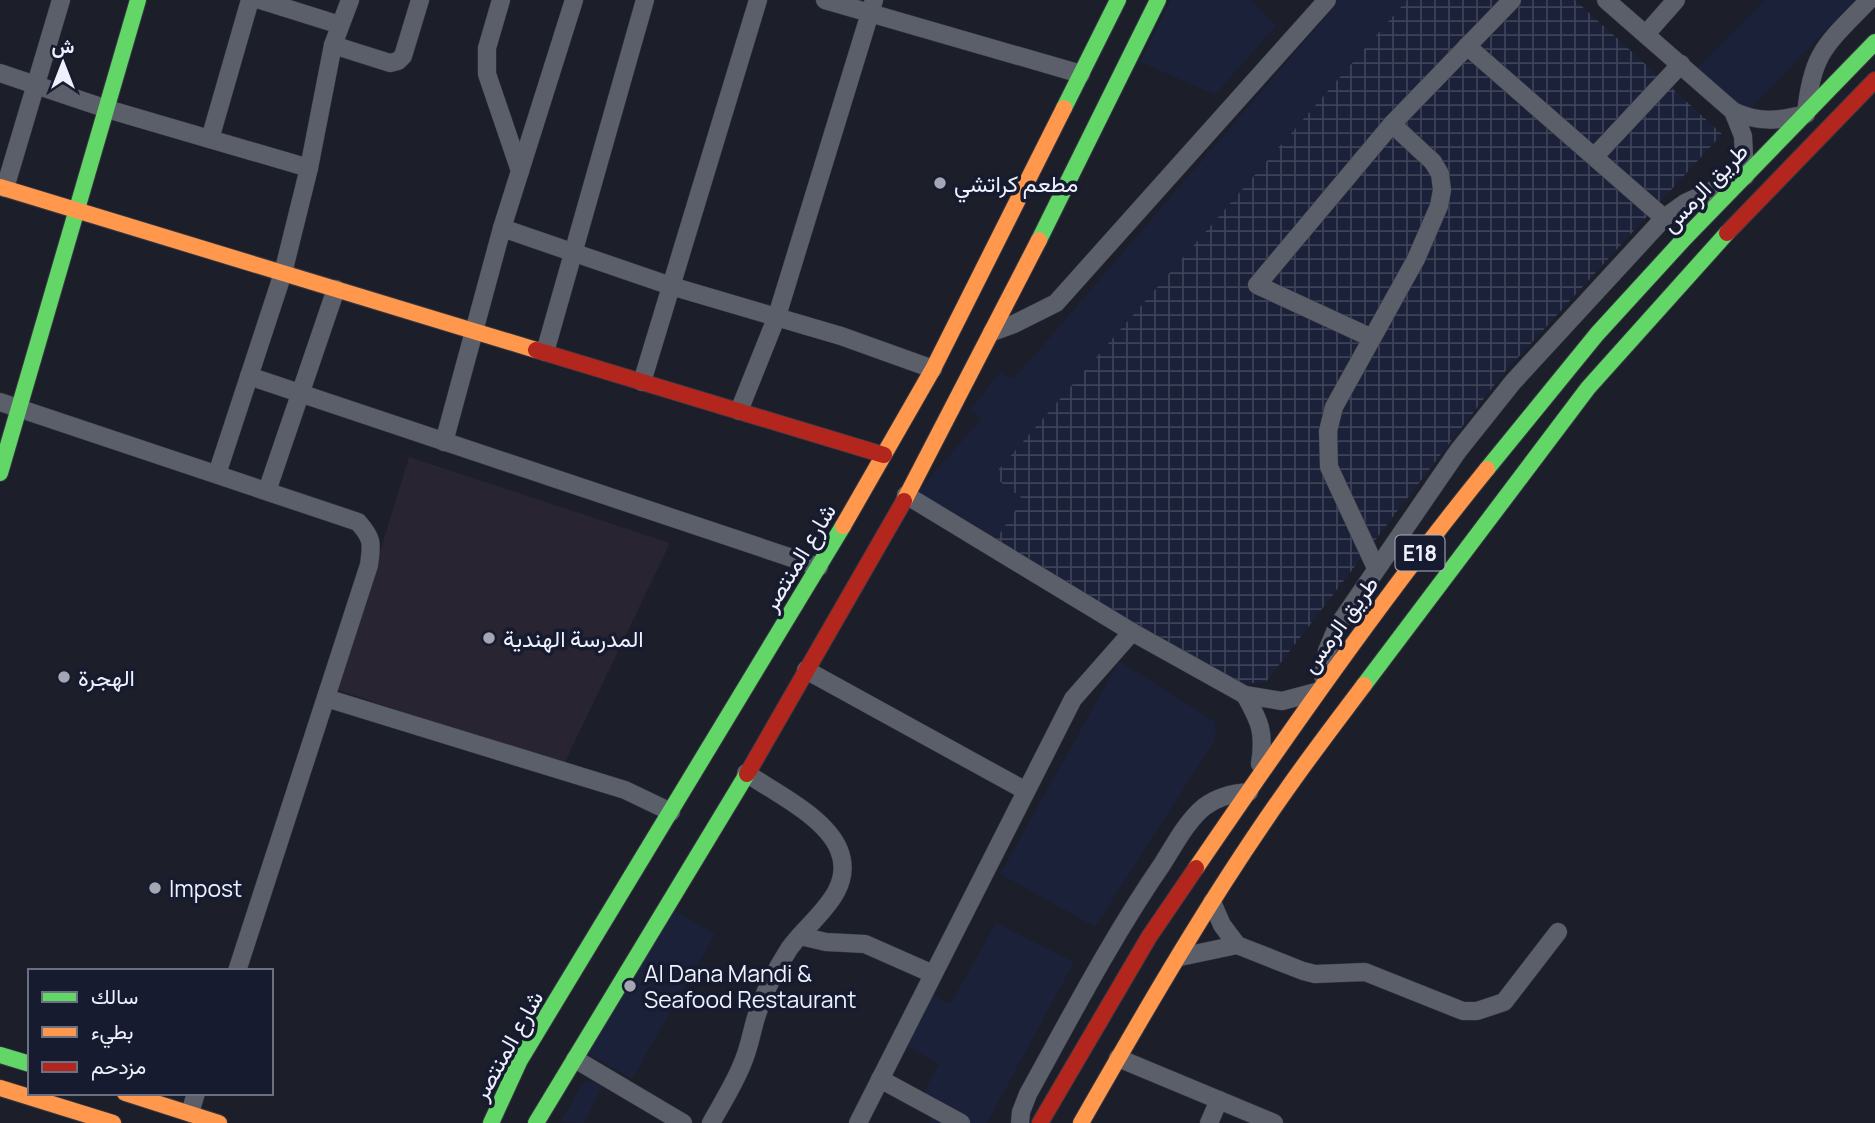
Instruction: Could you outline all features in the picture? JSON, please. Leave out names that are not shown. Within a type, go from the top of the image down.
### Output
[{"type":"main road","points":[[0,473],[138,0]]},
{"type":"main road","name":"شارع المنتصر","points":[[491,1123],[520,1060],[819,567],[933,369],[1118,0]]},
{"type":"main road","points":[[537,1122],[746,774],[906,495],[992,332],[1158,0]]},
{"type":"main road","name":"طريق الرمس","points":[[1040,1123],[1149,937],[1321,688],[1460,502],[1597,334],[1875,42]]},
{"type":"main road","name":"E18","points":[[1081,1123],[1212,902],[1292,783],[1435,588],[1588,388],[1718,242],[1875,80]]},
{"type":"main road","points":[[2,187],[884,456]]},
{"type":"main road","points":[[0,1055],[28,1063]]},
{"type":"main road","points":[[0,1088],[113,1123]]},
{"type":"main road","points":[[132,1095],[219,1123]]},
{"type":"street","points":[[2,187],[61,0]]},
{"type":"street","points":[[210,139],[250,0]]},
{"type":"street","points":[[260,0],[341,25]]},
{"type":"street","points":[[217,474],[283,273],[309,168],[333,45],[349,0]]},
{"type":"street","points":[[333,45],[390,62],[398,61],[403,56],[419,0]]},
{"type":"street","points":[[501,0],[487,48],[487,74],[520,171]]},
{"type":"street","points":[[444,442],[502,228],[574,0]]},
{"type":"street","points":[[544,352],[645,0]]},
{"type":"street","points":[[642,382],[758,0]]},
{"type":"street","points":[[825,0],[872,7],[1081,74]]},
{"type":"street","points":[[992,332],[1056,303],[1327,0]]},
{"type":"street","points":[[1373,338],[1257,285],[1392,124],[1512,0]]},
{"type":"street","points":[[1606,0],[1733,111],[1760,121],[1775,121],[1805,114],[1811,76],[1819,56],[1831,39],[1869,0]]},
{"type":"street","points":[[1646,34],[1675,0]]},
{"type":"street","points":[[739,411],[777,316],[872,7]]},
{"type":"street","points":[[1467,46],[1664,218]]},
{"type":"street","points":[[1595,156],[1681,64]]},
{"type":"street","points":[[0,73],[107,109],[309,168]]},
{"type":"street","points":[[906,495],[1132,632],[1245,695],[1282,701],[1301,698],[1321,688],[1331,638],[1344,616],[1438,477],[1522,372],[1664,218],[1685,203],[1745,176],[1743,136],[1733,111]]},
{"type":"street","points":[[1377,568],[1329,467],[1328,431],[1334,407],[1416,259],[1442,190],[1440,174],[1433,162],[1392,124]]},
{"type":"street","points":[[502,228],[671,286],[777,316],[933,369]]},
{"type":"street","points":[[267,491],[337,289]]},
{"type":"street","points":[[249,376],[819,567]]},
{"type":"street","points":[[0,402],[358,522],[370,536],[369,565],[238,969]]},
{"type":"street","points":[[858,1123],[1073,699],[1132,632]]},
{"type":"street","points":[[806,670],[1027,792]]},
{"type":"street","points":[[1020,1123],[1028,1094],[1082,995],[1140,896],[1192,820],[1207,805],[1253,786],[1263,745],[1260,722],[1245,695]]},
{"type":"street","points":[[326,698],[625,790],[671,811]]},
{"type":"street","points":[[711,1123],[743,1064],[760,1006],[774,975],[790,948],[834,898],[841,874],[840,851],[831,836],[814,819],[746,774]]},
{"type":"street","points":[[1212,902],[1222,925],[1237,945],[1315,974],[1365,972],[1463,1011],[1477,1011],[1504,1002],[1558,932]]},
{"type":"street","points":[[800,936],[826,942],[865,944],[933,974]]},
{"type":"street","points":[[1178,957],[1237,945]]},
{"type":"street","points":[[1118,1058],[1274,1123]]},
{"type":"street","points":[[575,1059],[683,1123]]},
{"type":"street","points":[[880,1079],[961,1123]]},
{"type":"street","points":[[190,1113],[196,1095]]},
{"type":"street","points":[[1209,1123],[1219,1100]]},
{"type":"shaded area","points":[[1171,0],[1251,0],[1276,26],[1215,95],[1140,62]]},
{"type":"shaded area","points":[[1340,0],[1407,0],[994,475],[1023,499],[992,545],[915,495],[981,419],[970,410],[1000,372],[1012,379],[1033,357]]},
{"type":"shaded area","points":[[1407,0],[1575,0],[1722,134],[1502,375],[1265,683],[1231,683],[992,545],[1023,499],[993,476]]},
{"type":"shaded area","points":[[1765,0],[1855,0],[1747,113],[1696,69]]},
{"type":"shaded area","name":"المدرسة الهندية","points":[[409,457],[670,543],[563,766],[338,690]]},
{"type":"shaded area","points":[[1119,661],[1214,721],[1216,729],[1215,740],[1095,927],[1000,874]]},
{"type":"shaded area","points":[[673,910],[715,934],[632,1079],[587,1053]]},
{"type":"shaded area","points":[[996,923],[1074,962],[987,1123],[929,1123],[939,1102],[923,1094],[939,1064],[903,1044],[929,993],[950,1004]]},
{"type":"shaded area","points":[[590,1081],[602,1087],[584,1123],[560,1122],[583,1084]]},
{"type":"traffic: fast","points":[[0,473],[138,0]]},
{"type":"traffic: fast","points":[[1064,108],[1118,0]]},
{"type":"traffic: fast","points":[[1039,240],[1158,0]]},
{"type":"traffic: fast","points":[[1487,469],[1597,334],[1683,240],[1875,42]]},
{"type":"traffic: fast","points":[[1364,685],[1588,388],[1727,233]]},
{"type":"traffic: fast","points":[[491,1123],[520,1060],[843,526]]},
{"type":"traffic: fast","points":[[536,1123],[747,774]]},
{"type":"traffic: fast","points":[[0,1055],[28,1063]]},
{"type":"traffic: slow","points":[[843,526],[933,369],[1064,108]]},
{"type":"traffic: slow","points":[[0,187],[536,350]]},
{"type":"traffic: slow","points":[[904,501],[1039,240]]},
{"type":"traffic: slow","points":[[1196,868],[1337,666],[1487,469]]},
{"type":"traffic: slow","points":[[1081,1123],[1230,873],[1294,779],[1364,685]]},
{"type":"traffic: slow","points":[[0,1088],[113,1123]]},
{"type":"traffic: slow","points":[[131,1095],[219,1123]]},
{"type":"traffic: jam","points":[[1727,233],[1875,80]]},
{"type":"traffic: jam","points":[[536,350],[884,455]]},
{"type":"traffic: jam","points":[[747,774],[904,501]]},
{"type":"traffic: jam","points":[[1040,1123],[1149,937],[1196,868]]},
{"type":"place","name":"مطعم كراتشي","points":[[940,183]]},
{"type":"place","name":"المدرسة الهندية","points":[[489,638]]},
{"type":"place","name":"الهجرة","points":[[64,677]]},
{"type":"place","name":"Impost","points":[[155,888]]},
{"type":"place","name":"Al Dana Mandi & Seafood Restaurant","points":[[630,986]]}]
